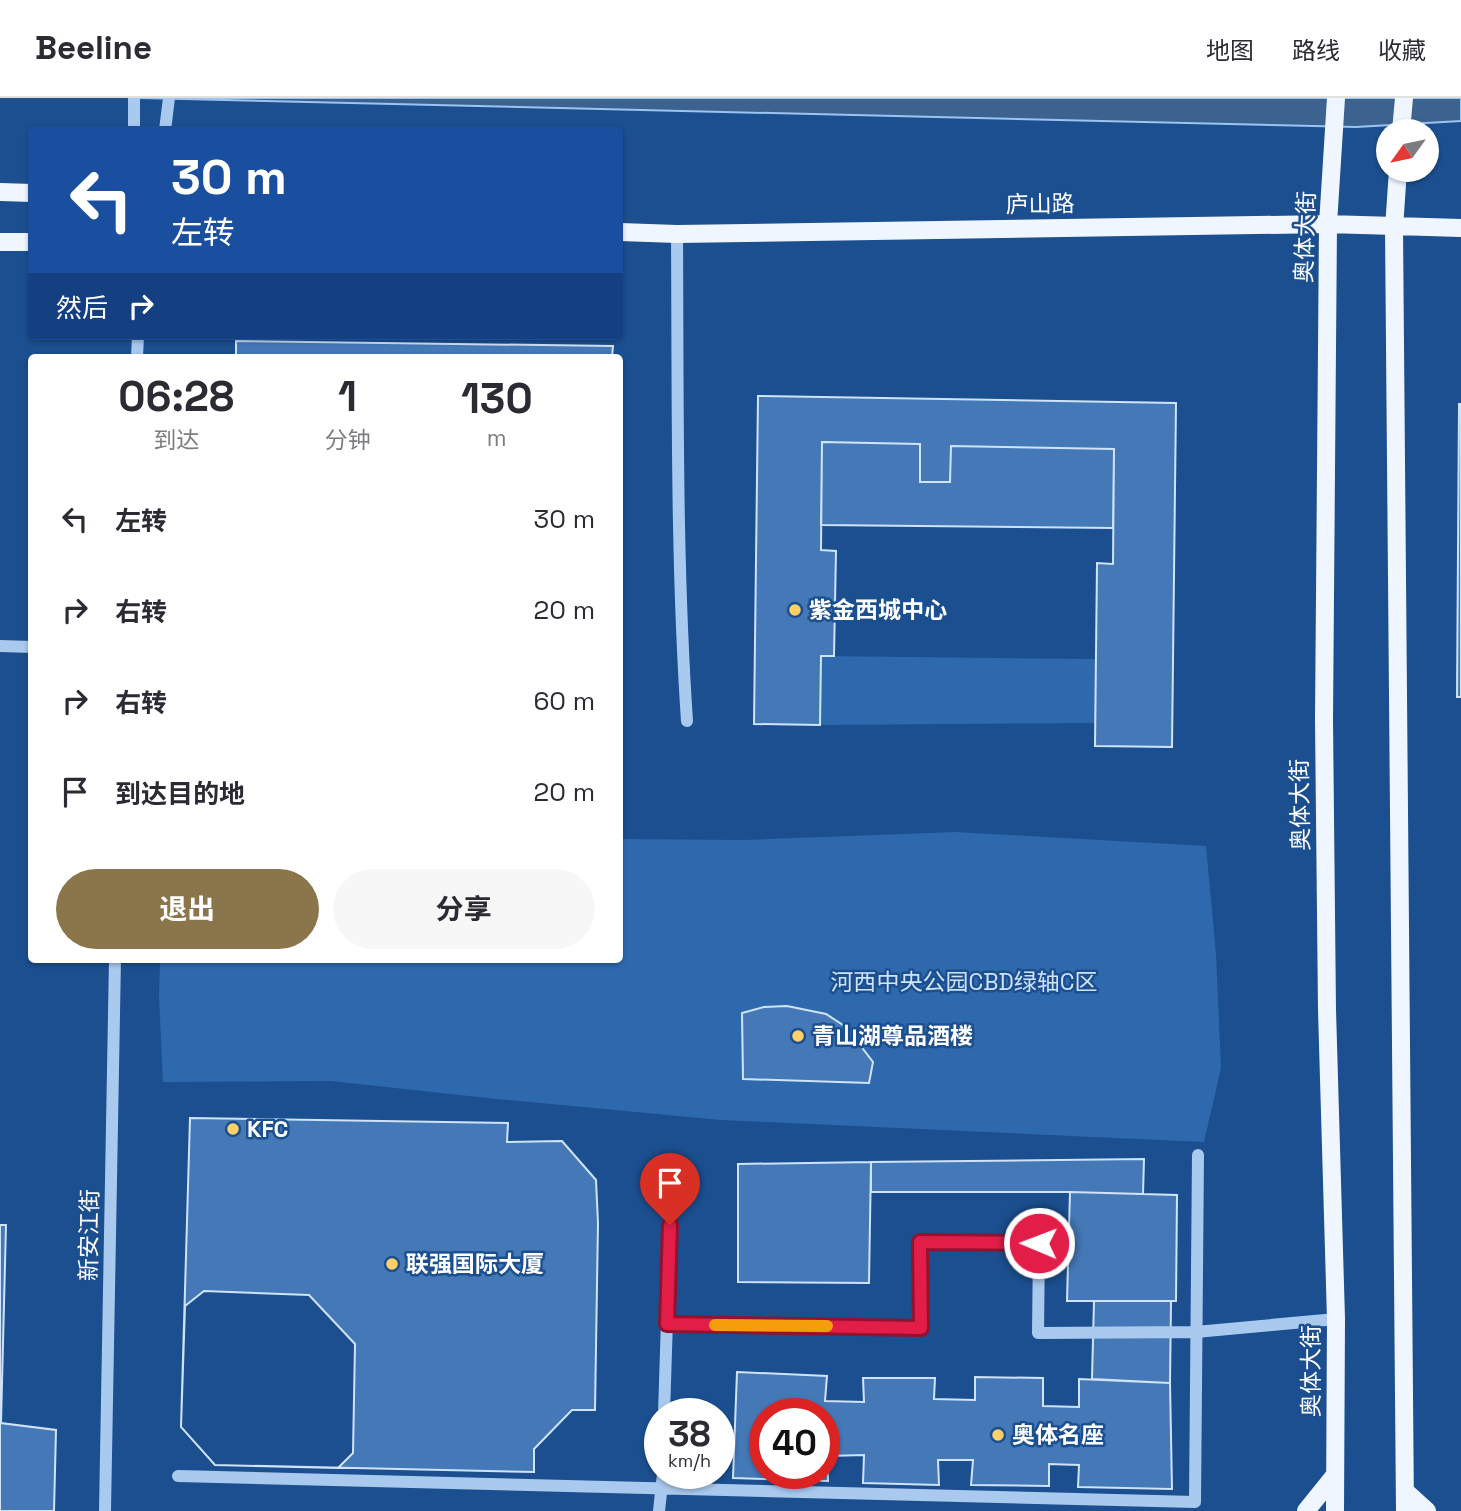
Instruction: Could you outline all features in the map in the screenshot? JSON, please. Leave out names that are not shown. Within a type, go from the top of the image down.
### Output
[{"type":"main road","name":"奥体大街","points":[[1335,103],[1328,224],[1324,720],[1327,1010],[1336,1319],[1335,1511]]},
{"type":"main road","points":[[1397,182],[1394,228],[1405,1511]]},
{"type":"main road","points":[[0,192],[28,193]]},
{"type":"main road","name":"庐山路","points":[[623,232],[677,234],[1328,224],[1461,228]]},
{"type":"main road","points":[[0,242],[28,242]]},
{"type":"main road","points":[[1306,1511],[1335,1475]]},
{"type":"main road","points":[[1405,1491],[1427,1511]]},
{"type":"street","points":[[133,126],[134,98]]},
{"type":"street","points":[[166,125],[169,98]]},
{"type":"street","points":[[677,234],[680,530],[687,721]]},
{"type":"street","points":[[0,646],[28,646]]},
{"type":"street","name":"新安江街","points":[[105,1511],[115,963]]},
{"type":"street","points":[[700,1489],[1195,1502],[1198,1155]]},
{"type":"street","points":[[665,1398],[670,1225]]},
{"type":"street","points":[[667,1324],[921,1328],[920,1242],[1039,1243],[1038,1333],[1196,1332],[1336,1319]]},
{"type":"street","points":[[178,1476],[644,1488]]},
{"type":"street","points":[[659,1511],[662,1489]]},
{"type":"green space","points":[[821,656],[1096,659],[1095,723],[820,725]]},
{"type":"green space","name":"河西中央公园CBD绿轴C区","points":[[956,832],[1206,846],[1216,954],[1221,1068],[1204,1142],[721,1120],[331,1081],[163,1082],[160,963],[623,963],[623,839],[744,840]]},
{"type":"shaded area","points":[[140,98],[1461,98],[1461,121],[1376,119],[1376,126]]},
{"type":"building","points":[[236,341],[613,346],[612,354],[236,354]]},
{"type":"building","name":"紫金西城中心","points":[[758,396],[1176,403],[1172,747],[1095,746],[1097,563],[1113,564],[1114,449],[951,446],[950,482],[920,482],[920,444],[822,442],[821,550],[836,551],[834,656],[821,656],[820,725],[754,724]]},
{"type":"building","points":[[1459,404],[1461,697],[1457,697]]},
{"type":"building","points":[[822,442],[920,444],[920,482],[950,482],[951,446],[1114,449],[1113,528],[821,525]]},
{"type":"building","name":"青山湖尊品酒楼","points":[[787,1006],[826,1014],[846,1027],[873,1062],[869,1083],[743,1079],[742,1013],[764,1007]]},
{"type":"building","name":"联强国际大厦","points":[[190,1118],[508,1123],[507,1142],[562,1141],[596,1180],[598,1223],[595,1410],[572,1410],[534,1449],[534,1472],[215,1465],[181,1427]]},
{"type":"building","points":[[1144,1159],[1143,1194],[871,1192],[871,1162]]},
{"type":"building","points":[[871,1162],[869,1283],[738,1282],[738,1164]]},
{"type":"building","points":[[1070,1192],[1177,1195],[1176,1301],[1067,1301]]},
{"type":"building","points":[[0,1225],[6,1225],[1,1423],[56,1430],[54,1511],[0,1511]]},
{"type":"building","points":[[204,1291],[309,1295],[355,1344],[353,1453],[338,1468],[215,1465],[181,1427],[185,1306]]},
{"type":"building","points":[[1094,1301],[1171,1301],[1170,1383],[1092,1379]]},
{"type":"building","name":"奥体名座","points":[[737,1372],[827,1376],[825,1398],[749,1398],[749,1479],[735,1478]]},
{"type":"building","name":"奥体名座","points":[[975,1377],[1043,1378],[1043,1406],[1079,1407],[1079,1379],[1170,1383],[1172,1489],[1078,1487],[1079,1465],[1049,1464],[1049,1486],[971,1485],[973,1460],[938,1460],[939,1485],[863,1483],[864,1455],[840,1456],[840,1401],[864,1402],[863,1378],[935,1378],[934,1399],[975,1400]]},
{"type":"slow traffic","points":[[715,1325],[827,1326]]},
{"type":"place","name":"紫金西城中心","points":[[795,610]]},
{"type":"place","name":"青山湖尊品酒楼","points":[[798,1036]]},
{"type":"place","name":"KFC","points":[[233,1129]]},
{"type":"place","name":"联强国际大厦","points":[[392,1264]]},
{"type":"place","name":"奥体名座","points":[[998,1435]]},
{"type":"route","points":[[670,1225],[667,1324],[921,1328],[920,1242],[1039,1243]]}]
